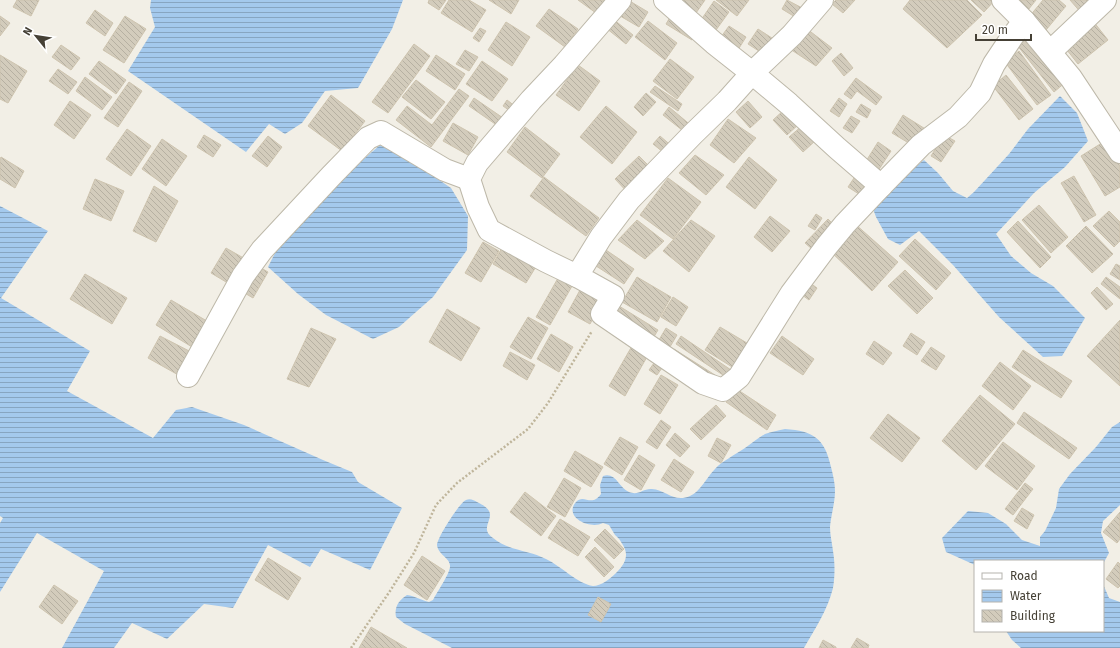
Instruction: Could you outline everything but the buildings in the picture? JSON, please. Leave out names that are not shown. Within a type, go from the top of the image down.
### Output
[{"type":"street","points":[[620,0],[477,163],[470,179],[478,207],[489,230],[614,296],[602,314],[703,382],[722,390],[739,377],[791,294],[845,224],[921,145],[958,117],[980,93],[994,64],[1024,21]]},
{"type":"street","points":[[664,0],[714,44],[789,104],[881,186]]},
{"type":"street","points":[[577,276],[601,237],[630,200],[727,101],[752,73],[792,35],[822,0]]},
{"type":"street","points":[[1003,0],[1024,21],[1071,78],[1120,152]]},
{"type":"street","points":[[1050,52],[1105,0]]},
{"type":"street","points":[[188,376],[243,276],[262,250],[330,176],[368,138],[381,132],[445,170],[470,179]]},
{"type":"path","points":[[351,648],[414,553],[436,505],[457,483],[528,429],[548,403],[602,314]]},
{"type":"water","points":[[151,0],[403,0],[392,29],[358,88],[325,91],[302,123],[285,134],[269,124],[246,152],[128,71],[155,27],[150,8]]},
{"type":"water","points":[[1060,96],[1077,113],[1088,141],[1065,167],[1034,193],[996,234],[1011,256],[1031,273],[1053,286],[1085,318],[1062,356],[1043,357],[999,317],[953,265],[919,231],[900,245],[888,239],[872,206],[895,183],[924,160],[938,173],[953,191],[967,198],[1009,154],[1028,129]]},
{"type":"water","points":[[380,145],[420,167],[451,188],[468,216],[467,250],[433,297],[399,327],[373,339],[326,315],[298,294],[268,267],[280,243],[336,183]]},
{"type":"water","points":[[0,206],[48,231],[1,298],[90,351],[67,391],[153,438],[176,410],[192,407],[244,425],[352,472],[358,482],[402,508],[370,570],[321,549],[310,567],[268,545],[233,608],[204,604],[167,639],[132,623],[114,648],[62,648],[104,571],[37,533],[0,592],[0,523],[3,518],[0,516]]},
{"type":"water","points":[[1120,422],[1120,505],[1103,521],[1101,533],[1109,553],[1104,562],[1104,560],[974,560],[974,565],[946,552],[942,538],[968,511],[988,513],[1006,524],[1022,540],[1040,546],[1040,537],[1045,531],[1056,508],[1059,489],[1070,474],[1096,447],[1112,427]]},
{"type":"water","points":[[785,429],[804,432],[817,438],[828,457],[835,485],[830,527],[834,556],[833,588],[825,611],[804,648],[452,648],[405,624],[396,617],[398,604],[407,595],[429,602],[433,600],[450,567],[449,561],[438,548],[438,541],[454,513],[466,500],[473,500],[484,506],[489,511],[490,518],[487,531],[499,542],[506,546],[539,556],[552,562],[581,582],[587,585],[596,586],[614,575],[622,566],[626,558],[624,546],[609,525],[603,523],[591,525],[585,523],[575,517],[573,513],[573,507],[576,502],[582,499],[594,500],[601,494],[600,485],[603,476],[611,476],[625,490],[632,493],[652,489],[675,497],[684,498],[694,494],[715,469],[725,461],[765,434]]},
{"type":"water","points":[[1104,586],[1109,598],[1120,602],[1120,648],[1021,648],[1012,640],[1007,632],[1104,632]]}]
